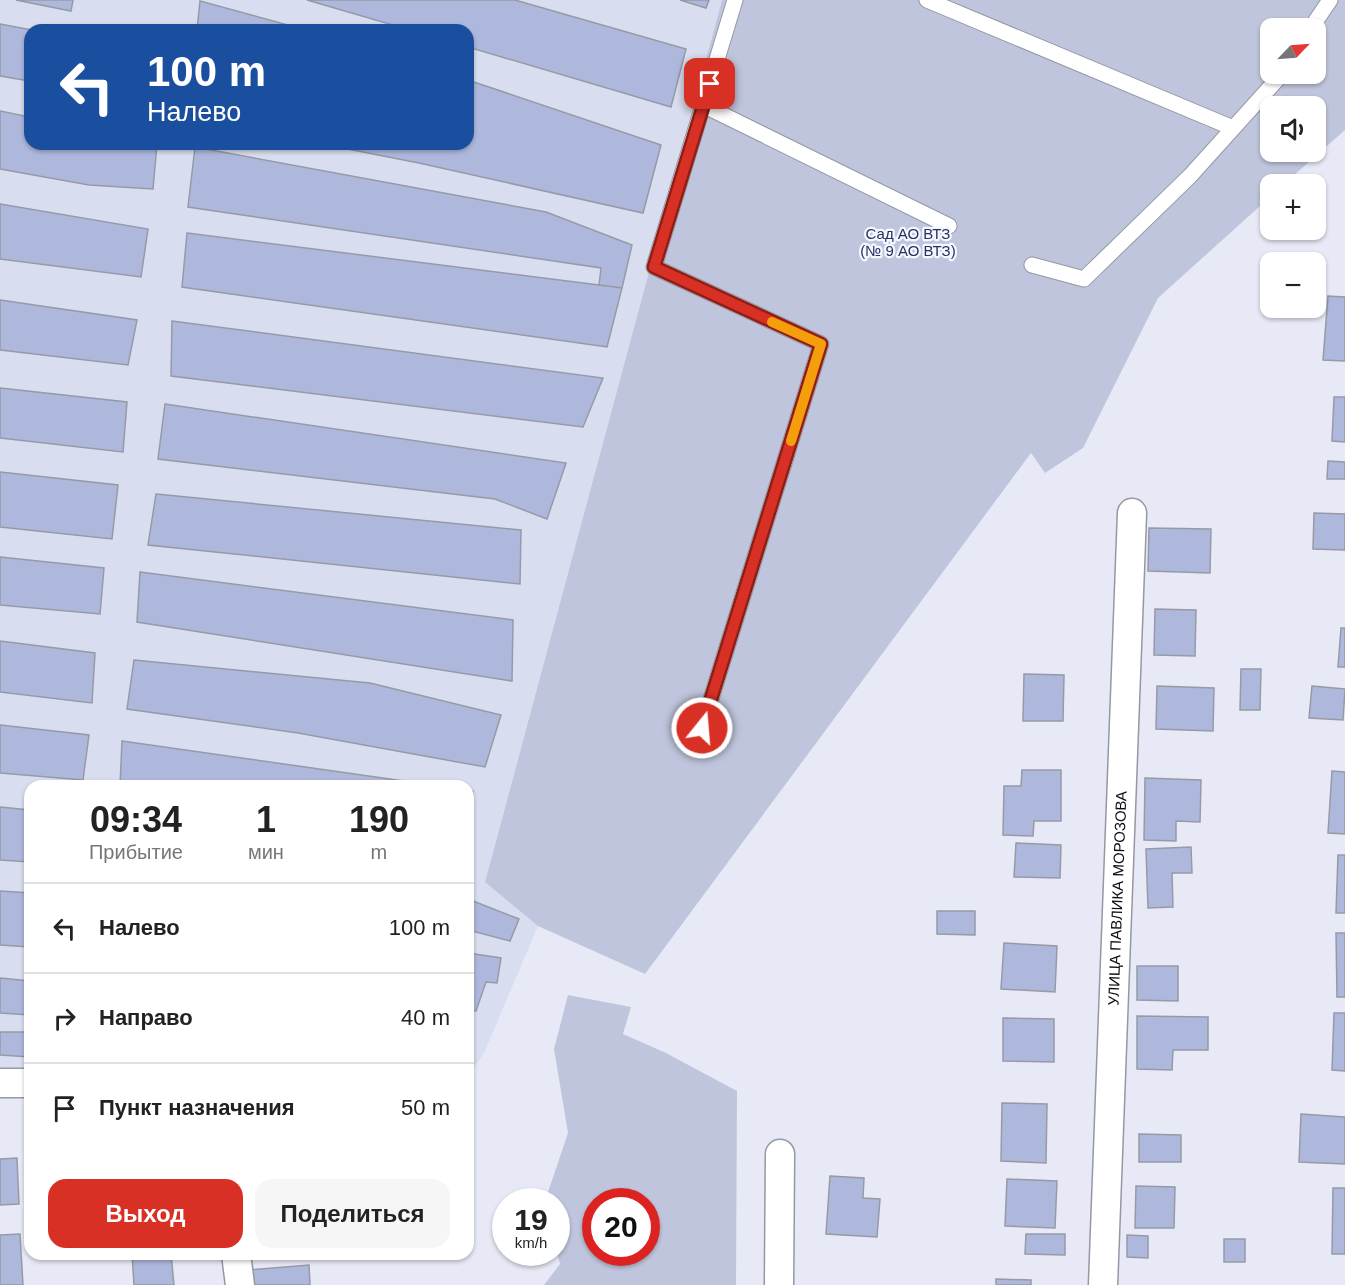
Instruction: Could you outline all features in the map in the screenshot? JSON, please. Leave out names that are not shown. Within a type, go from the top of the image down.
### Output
[{"type":"street","name":"УЛИЦА ПАВЛИКА МОРОЗОВА","points":[[1103,1285],[1132,513]]},
{"type":"street","points":[[0,1083],[24,1083]]},
{"type":"street","points":[[780,1154],[780,1285]]},
{"type":"street","points":[[237,1260],[240,1285]]},
{"type":"lane","points":[[702,728],[821,344],[654,267],[735,0]]},
{"type":"lane","points":[[927,0],[1233,128]]},
{"type":"lane","points":[[1318,18],[1330,0]]},
{"type":"lane","points":[[1032,265],[1084,279],[1190,176],[1273,84]]},
{"type":"lane","points":[[703,105],[949,226]]},
{"type":"shaded area","points":[[0,0],[722,0],[485,881],[538,926],[484,1053],[474,1067],[474,780],[24,780],[24,1094],[0,1094]]},
{"type":"green space","name":"Сад АО ВТЗ (№ 9 АО ВТЗ)","points":[[722,0],[1345,0],[1345,130],[1326,147],[1326,96],[1260,96],[1260,162],[1309,162],[1295,174],[1260,174],[1260,206],[1158,298],[1083,448],[1045,473],[1031,453],[645,974],[538,926],[485,882]]},
{"type":"green space","points":[[568,995],[631,1007],[623,1034],[666,1053],[737,1091],[736,1285],[544,1285],[558,1266],[570,1266],[570,1188],[549,1188],[568,1133],[554,1049]]},
{"type":"building","points":[[16,0],[73,0],[71,11]]},
{"type":"building","points":[[307,0],[515,0],[686,49],[671,107],[474,49],[474,24],[389,24]]},
{"type":"building","points":[[680,0],[709,0],[706,8]]},
{"type":"building","points":[[200,1],[284,24],[198,24]]},
{"type":"building","points":[[0,24],[24,28],[24,80],[0,76]]},
{"type":"building","points":[[474,82],[661,145],[643,213],[353,150],[474,150]]},
{"type":"building","points":[[0,111],[24,116],[24,150],[156,150],[153,189],[89,185],[0,169]]},
{"type":"building","points":[[195,150],[211,150],[546,212],[632,245],[622,288],[599,285],[601,268],[188,207]]},
{"type":"building","points":[[0,204],[148,229],[141,277],[0,259]]},
{"type":"building","points":[[187,233],[622,288],[607,347],[182,287]]},
{"type":"building","points":[[1328,296],[1345,297],[1345,361],[1323,360]]},
{"type":"building","points":[[0,300],[137,320],[128,365],[0,350]]},
{"type":"building","points":[[172,321],[603,378],[583,427],[171,376]]},
{"type":"building","points":[[0,388],[127,402],[123,452],[0,438]]},
{"type":"building","points":[[1334,397],[1345,397],[1345,442],[1332,441]]},
{"type":"building","points":[[165,404],[566,463],[547,519],[495,499],[158,459]]},
{"type":"building","points":[[1328,461],[1345,462],[1345,479],[1327,479]]},
{"type":"building","points":[[0,472],[118,485],[112,539],[0,527]]},
{"type":"building","points":[[156,494],[521,530],[520,584],[148,545]]},
{"type":"building","points":[[1314,513],[1345,514],[1345,550],[1313,549]]},
{"type":"building","points":[[1149,528],[1211,529],[1210,573],[1148,571]]},
{"type":"building","points":[[0,557],[104,568],[100,614],[0,605]]},
{"type":"building","points":[[140,572],[513,620],[512,681],[137,622]]},
{"type":"building","points":[[1155,609],[1196,610],[1195,656],[1154,655]]},
{"type":"building","points":[[1341,628],[1345,628],[1345,667],[1338,667]]},
{"type":"building","points":[[0,641],[95,653],[92,703],[0,692]]},
{"type":"building","points":[[134,660],[370,683],[501,715],[485,767],[298,733],[127,709]]},
{"type":"building","points":[[1241,669],[1261,669],[1260,710],[1240,710]]},
{"type":"building","points":[[1024,674],[1064,675],[1063,721],[1023,721]]},
{"type":"building","points":[[1157,686],[1214,688],[1213,731],[1156,729]]},
{"type":"building","points":[[1312,686],[1345,689],[1343,720],[1309,718]]},
{"type":"building","points":[[0,725],[89,735],[83,780],[0,773]]},
{"type":"building","points":[[122,741],[397,780],[120,780]]},
{"type":"building","points":[[1022,770],[1061,770],[1061,821],[1034,821],[1033,836],[1003,835],[1004,786],[1021,786]]},
{"type":"building","points":[[1332,771],[1345,772],[1345,834],[1328,833]]},
{"type":"building","points":[[1145,778],[1201,780],[1200,822],[1176,821],[1176,841],[1144,840]]},
{"type":"building","points":[[0,807],[24,809],[24,862],[0,860]]},
{"type":"building","points":[[1016,843],[1061,845],[1060,878],[1014,877]]},
{"type":"building","points":[[1191,847],[1192,873],[1172,873],[1173,907],[1148,908],[1146,849]]},
{"type":"building","points":[[1338,855],[1345,855],[1345,913],[1336,913]]},
{"type":"building","points":[[0,891],[24,893],[24,947],[0,945]]},
{"type":"building","points":[[474,901],[519,919],[510,941],[474,932]]},
{"type":"building","points":[[937,911],[975,911],[975,935],[937,934]]},
{"type":"building","points":[[1336,933],[1345,933],[1345,997],[1337,997]]},
{"type":"building","points":[[1004,943],[1057,946],[1055,992],[1001,989]]},
{"type":"building","points":[[474,954],[501,958],[497,983],[486,982],[476,1011],[474,1011]]},
{"type":"building","points":[[1137,966],[1178,966],[1178,1001],[1137,1000]]},
{"type":"building","points":[[0,978],[24,980],[24,1015],[0,1013]]},
{"type":"building","points":[[1334,1013],[1345,1013],[1345,1071],[1332,1070]]},
{"type":"building","points":[[1137,1016],[1208,1017],[1208,1050],[1173,1050],[1172,1070],[1137,1069]]},
{"type":"building","points":[[1003,1018],[1054,1019],[1054,1062],[1003,1061]]},
{"type":"building","points":[[0,1032],[24,1032],[24,1057],[0,1055]]},
{"type":"building","points":[[1002,1103],[1047,1104],[1046,1163],[1001,1161]]},
{"type":"building","points":[[1301,1114],[1345,1117],[1345,1164],[1299,1162]]},
{"type":"building","points":[[1139,1134],[1181,1135],[1181,1162],[1139,1162]]},
{"type":"building","points":[[17,1158],[19,1204],[0,1205],[0,1159]]},
{"type":"building","points":[[830,1176],[864,1178],[863,1198],[880,1199],[877,1237],[826,1234]]},
{"type":"building","points":[[1007,1179],[1057,1181],[1055,1228],[1005,1226]]},
{"type":"building","points":[[1136,1186],[1175,1187],[1174,1228],[1135,1228]]},
{"type":"building","points":[[1333,1188],[1345,1188],[1345,1254],[1332,1254]]},
{"type":"building","points":[[20,1234],[23,1285],[0,1285],[0,1235]]},
{"type":"building","points":[[1026,1234],[1065,1234],[1065,1255],[1025,1254]]},
{"type":"building","points":[[1127,1235],[1148,1236],[1148,1258],[1127,1257]]},
{"type":"building","points":[[1224,1239],[1245,1239],[1245,1262],[1224,1262]]},
{"type":"building","points":[[132,1260],[172,1260],[174,1285],[134,1285]]},
{"type":"building","points":[[309,1265],[310,1285],[249,1285],[248,1270]]},
{"type":"building","points":[[996,1279],[1031,1280],[1031,1285],[996,1285]]},
{"type":"slow traffic","points":[[772,322],[821,344],[791,441]]},
{"type":"route","points":[[702,728],[821,344],[654,267],[710,84]]}]
